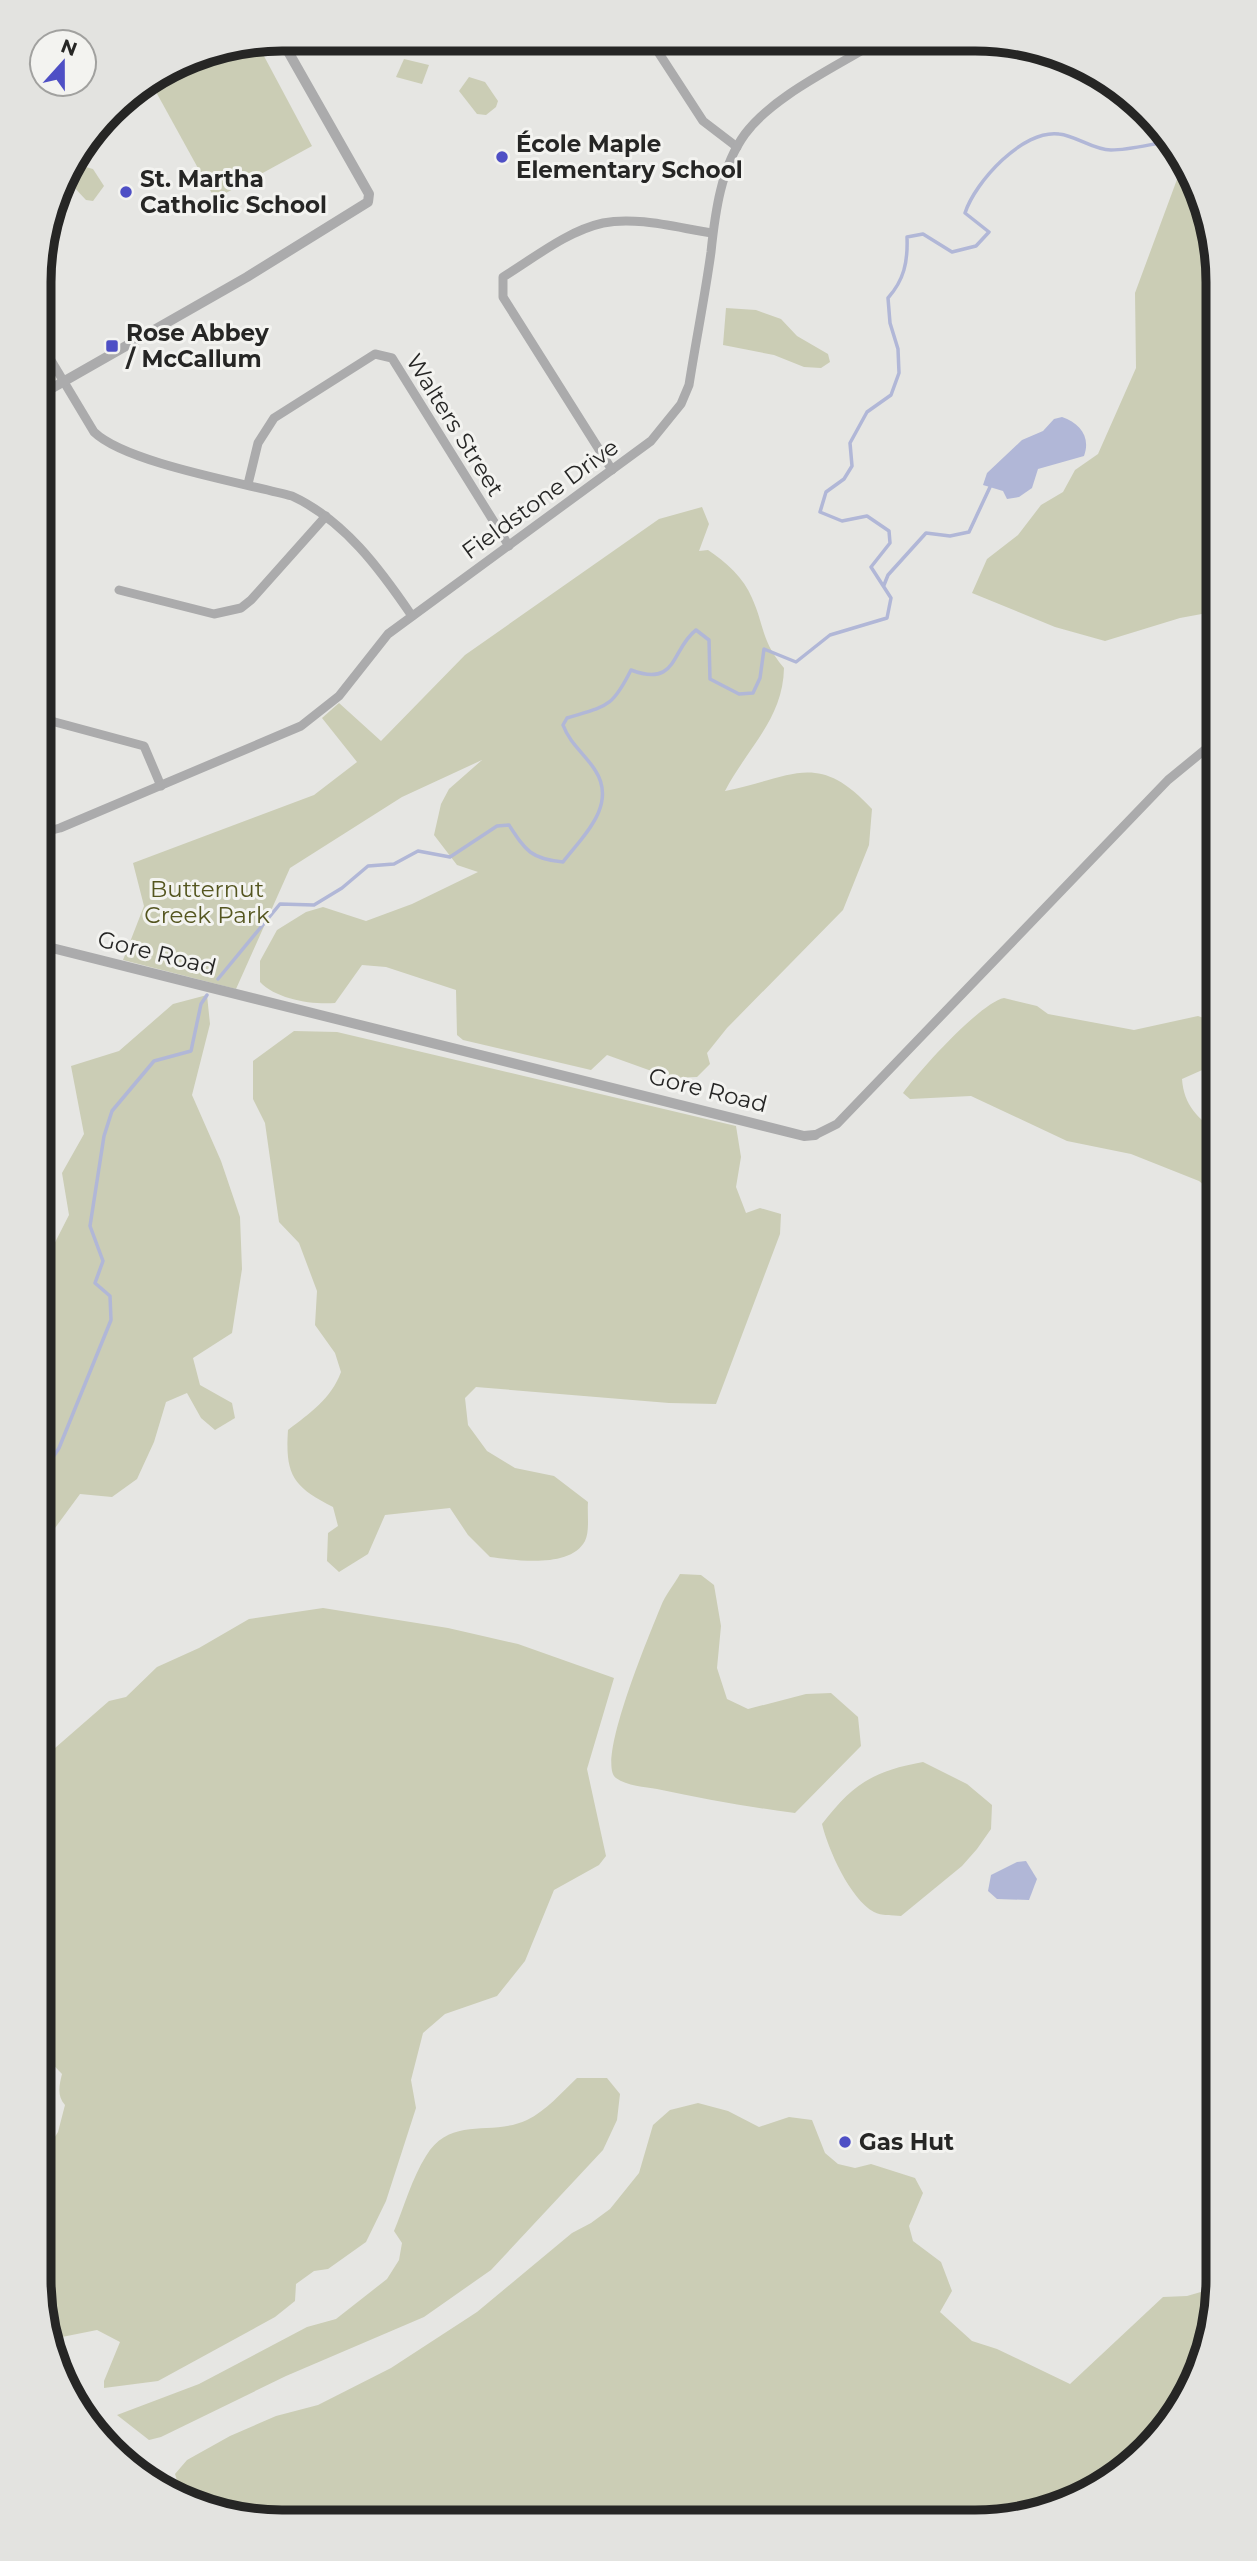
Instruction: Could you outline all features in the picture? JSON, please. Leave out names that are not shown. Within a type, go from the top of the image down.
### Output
[{"type":"street","points":[[51,389],[247,277],[368,202],[369,194],[288,51]]},
{"type":"street","points":[[657,51],[703,121],[737,146]]},
{"type":"street","name":"Fieldstone Drive","points":[[51,830],[301,726],[332,702],[388,634],[651,441],[668,422],[689,385],[712,233],[722,185],[737,146],[764,114],[862,51]]},
{"type":"street","points":[[612,470],[503,297],[503,277],[576,232],[605,222],[643,223],[712,233]]},
{"type":"street","name":"Walters Street","points":[[248,484],[258,443],[274,418],[375,354],[384,354],[392,358],[509,546]]},
{"type":"street","points":[[51,360],[94,432],[117,450],[292,496],[326,516],[349,535],[412,615]]},
{"type":"street","points":[[119,590],[214,614],[228,612],[251,600],[326,516]]},
{"type":"street","points":[[51,721],[144,746],[161,786]]},
{"type":"street","name":"Gore Road","points":[[51,948],[791,1132],[815,1135],[838,1124],[1168,780],[1206,749]]},
{"type":"green space","points":[[262,52],[312,146],[215,199],[155,90],[208,63]]},
{"type":"green space","points":[[404,59],[429,65],[422,84],[396,77]]},
{"type":"green space","points":[[469,77],[485,82],[498,101],[496,107],[486,115],[477,114],[459,91]]},
{"type":"green space","points":[[82,166],[93,169],[104,186],[93,201],[86,200],[73,186]]},
{"type":"green space","points":[[1179,174],[1194,208],[1206,267],[1206,613],[1180,618],[1105,641],[1055,627],[972,593],[987,559],[1018,535],[1041,505],[1063,492],[1075,470],[1098,454],[1136,368],[1135,293]]},
{"type":"green space","points":[[726,308],[756,310],[781,319],[797,336],[828,354],[830,362],[821,368],[804,367],[774,355],[723,345]]},
{"type":"green space","name":"Butternut Creek Park","points":[[702,507],[709,524],[699,551],[708,550],[715,555],[734,571],[744,584],[756,608],[767,642],[784,668],[778,703],[771,718],[725,791],[786,775],[819,774],[835,779],[853,790],[872,809],[869,845],[843,910],[727,1028],[707,1053],[710,1064],[697,1077],[671,1078],[607,1055],[591,1070],[463,1040],[457,1035],[456,990],[386,967],[362,965],[335,1003],[295,1000],[275,993],[260,982],[260,961],[277,930],[306,912],[323,907],[366,921],[412,904],[478,872],[457,865],[434,835],[441,804],[449,789],[482,760],[402,797],[290,868],[236,989],[123,960],[144,906],[133,863],[314,795],[357,762],[322,718],[339,703],[381,741],[465,655],[659,519]]},
{"type":"green space","points":[[207,995],[210,1024],[192,1095],[221,1161],[240,1217],[242,1269],[232,1333],[193,1358],[200,1385],[232,1403],[235,1418],[215,1430],[201,1418],[187,1393],[166,1402],[154,1442],[137,1479],[112,1497],[80,1494],[51,1530],[51,1250],[69,1215],[62,1173],[84,1134],[71,1066],[119,1051],[173,1004]]},
{"type":"green space","points":[[1004,998],[1037,1006],[1048,1014],[1134,1030],[1198,1016],[1206,1019],[1206,1068],[1182,1079],[1189,1104],[1206,1124],[1206,1187],[1199,1181],[1131,1154],[1067,1141],[971,1096],[910,1099],[903,1093],[966,1024]]},
{"type":"green space","points":[[294,1031],[337,1032],[736,1126],[741,1157],[736,1187],[746,1213],[760,1208],[781,1214],[780,1234],[716,1404],[669,1403],[476,1387],[465,1398],[468,1425],[487,1451],[515,1468],[554,1476],[588,1502],[587,1537],[578,1550],[567,1556],[541,1561],[490,1557],[468,1535],[450,1508],[385,1515],[368,1554],[339,1572],[327,1561],[328,1533],[338,1526],[333,1507],[309,1493],[294,1478],[288,1458],[288,1430],[326,1398],[341,1372],[335,1353],[315,1325],[317,1291],[299,1243],[279,1222],[265,1123],[253,1099],[253,1061]]},
{"type":"green space","points":[[680,1574],[701,1575],[714,1585],[721,1626],[717,1668],[727,1699],[748,1709],[806,1694],[831,1693],[858,1717],[861,1746],[795,1813],[636,1786],[616,1778],[611,1767],[618,1724],[663,1602]]},
{"type":"green space","points":[[323,1608],[448,1628],[518,1644],[614,1678],[587,1769],[606,1856],[599,1865],[554,1890],[525,1961],[497,1996],[445,2014],[423,2033],[411,2080],[416,2108],[386,2201],[366,2242],[328,2269],[314,2271],[296,2284],[295,2301],[275,2317],[158,2381],[104,2388],[104,2381],[120,2342],[97,2330],[59,2338],[51,2294],[51,2143],[58,2132],[65,2105],[59,2091],[62,2074],[51,2063],[51,1752],[109,1701],[126,1697],[157,1667],[199,1648],[249,1619]]},
{"type":"green space","points":[[923,1762],[967,1784],[992,1805],[991,1829],[962,1866],[901,1916],[884,1915],[865,1906],[849,1885],[829,1846],[822,1824],[854,1789],[865,1781],[890,1770]]},
{"type":"green space","points":[[577,2078],[607,2078],[620,2094],[617,2120],[603,2150],[491,2270],[424,2317],[286,2376],[161,2437],[149,2440],[117,2415],[199,2384],[307,2327],[336,2319],[387,2279],[399,2260],[402,2243],[394,2231],[416,2174],[436,2143],[459,2131],[513,2125],[527,2120],[547,2106]]},
{"type":"green space","points":[[698,2103],[728,2111],[759,2127],[789,2117],[812,2120],[825,2153],[838,2164],[855,2168],[871,2164],[915,2178],[923,2193],[909,2226],[913,2241],[941,2262],[952,2291],[940,2312],[972,2341],[997,2349],[1070,2384],[1163,2297],[1187,2296],[1206,2290],[1202,2324],[1194,2353],[1175,2395],[1139,2443],[1104,2471],[1049,2498],[990,2510],[282,2510],[222,2502],[178,2485],[175,2474],[187,2460],[230,2436],[276,2416],[318,2405],[391,2368],[477,2312],[572,2233],[610,2209],[639,2173],[653,2125],[670,2110]]},
{"type":"water","points":[[1062,417],[1079,427],[1085,437],[1084,456],[1038,469],[1032,488],[1019,497],[1007,499],[1003,491],[983,485],[987,473],[1022,440],[1043,431],[1054,419]]},
{"type":"water","points":[[1026,1861],[1037,1879],[1029,1900],[997,1899],[988,1891],[991,1875],[1017,1862]]},
{"type":"waterway","points":[[218,979],[280,904],[314,905],[342,888],[368,866],[394,864],[418,851],[450,857],[497,826],[509,825],[530,852],[543,859],[563,862],[588,831],[600,808],[603,795],[595,770],[566,732],[563,725],[567,718],[607,704],[619,692],[631,670],[646,674],[657,674],[666,670],[696,630],[709,640],[710,679],[739,694],[753,693],[760,678],[764,649],[796,662],[830,635],[887,618],[891,598],[871,567],[890,543],[889,531],[867,516],[842,521],[820,512],[826,492],[844,479],[852,466],[850,443],[867,412],[891,395],[899,373],[898,349],[890,323],[888,298],[904,270],[907,237],[923,234],[952,252],[976,246],[989,232],[965,213],[970,200],[1002,160],[1031,140],[1059,134],[1111,150],[1159,143]]},
{"type":"waterway","points":[[884,585],[888,575],[926,533],[950,536],[969,532],[990,487]]},
{"type":"waterway","points":[[51,1460],[59,1448],[111,1320],[110,1296],[95,1283],[103,1261],[90,1226],[104,1136],[112,1111],[154,1061],[191,1051],[201,1004],[207,995]]},
{"type":"place","name":"École Maple Elementary School","points":[[502,157]]},
{"type":"place","name":"St. Martha Catholic School","points":[[126,192]]},
{"type":"place","name":"Rose Abbey / McCallum","points":[[112,346]]},
{"type":"place","name":"Gas Hut","points":[[845,2142]]}]
